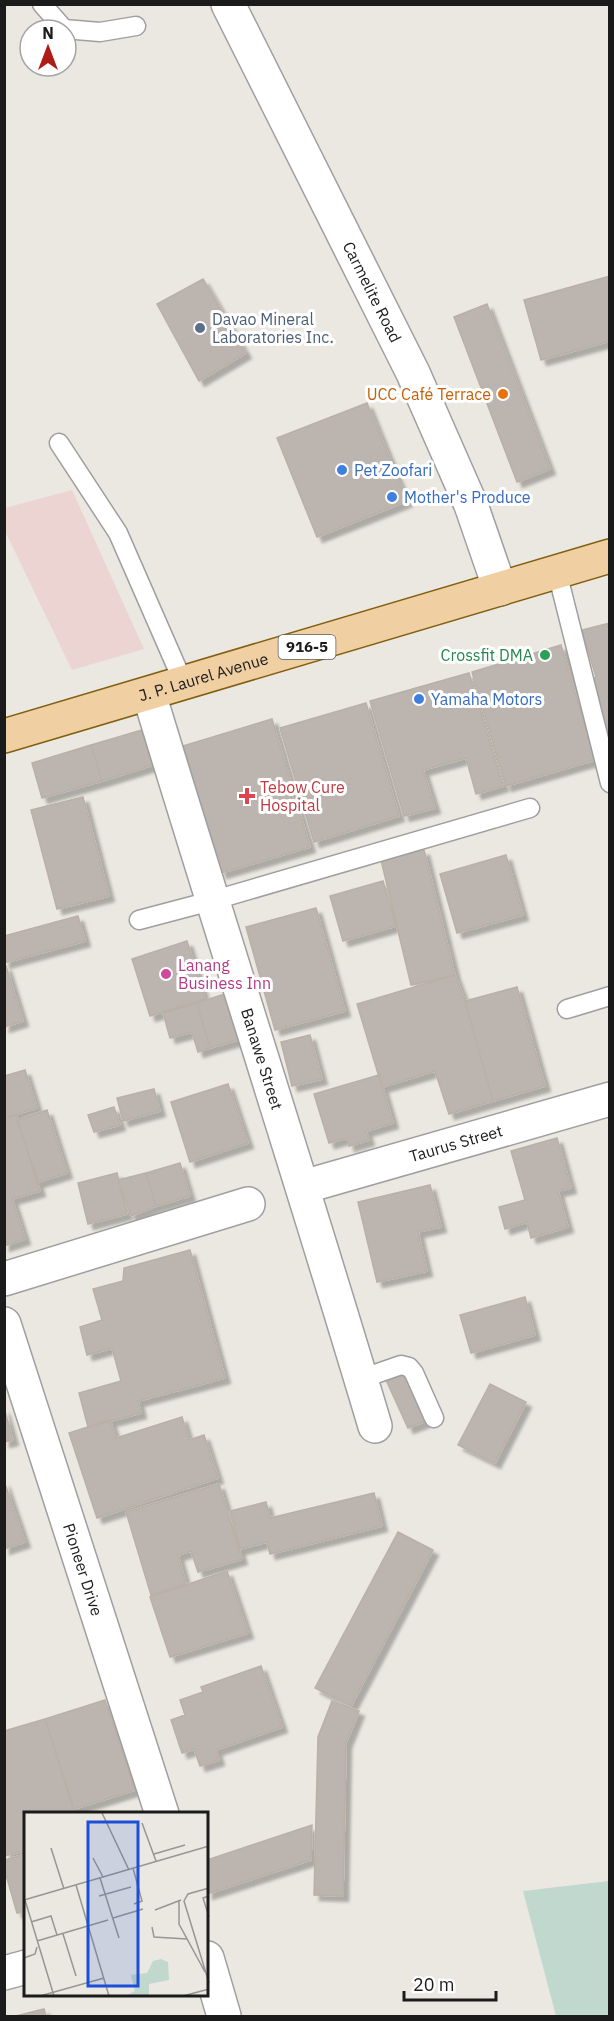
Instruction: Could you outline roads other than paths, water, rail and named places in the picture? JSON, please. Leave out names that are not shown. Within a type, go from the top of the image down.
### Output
[{"type":"main road","name":"J. P. Laurel Avenue","points":[[4,736],[609,556]]},
{"type":"street","name":"Carmelite Road","points":[[228,4],[413,373],[471,505],[500,589]]},
{"type":"street","name":"Banawe Street","points":[[149,694],[211,901],[303,1187],[375,1426]]},
{"type":"street","name":"Taurus Street","points":[[303,1187],[609,1099]]},
{"type":"street","points":[[4,1279],[248,1204]]},
{"type":"street","name":"Pioneer Drive","points":[[4,1324],[161,1812]]},
{"type":"street","points":[[208,1961],[224,2016]]},
{"type":"street","points":[[4,1973],[24,1968]]},
{"type":"lane","points":[[42,4],[64,29],[100,32],[136,26]]},
{"type":"lane","points":[[59,443],[118,533],[184,684]]},
{"type":"lane","points":[[557,572],[609,783]]},
{"type":"lane","points":[[139,920],[530,808]]},
{"type":"lane","points":[[567,1009],[609,996]]},
{"type":"lane","points":[[361,1379],[401,1365],[409,1367],[435,1418]]},
{"type":"place","name":"Davao Mineral Laboratories Inc.","points":[[200,328]]},
{"type":"place","name":"UCC Café Terrace","points":[[503,394]]},
{"type":"place","name":"Pet Zoofari","points":[[342,470]]},
{"type":"place","name":"Mother's Produce","points":[[392,497]]},
{"type":"place","name":"Crossfit DMA","points":[[545,655]]},
{"type":"place","name":"Yamaha Motors","points":[[419,699]]},
{"type":"place","name":"Tebow Cure Hospital","points":[[247,796]]},
{"type":"place","name":"Lanang Business Inn","points":[[166,974]]}]
